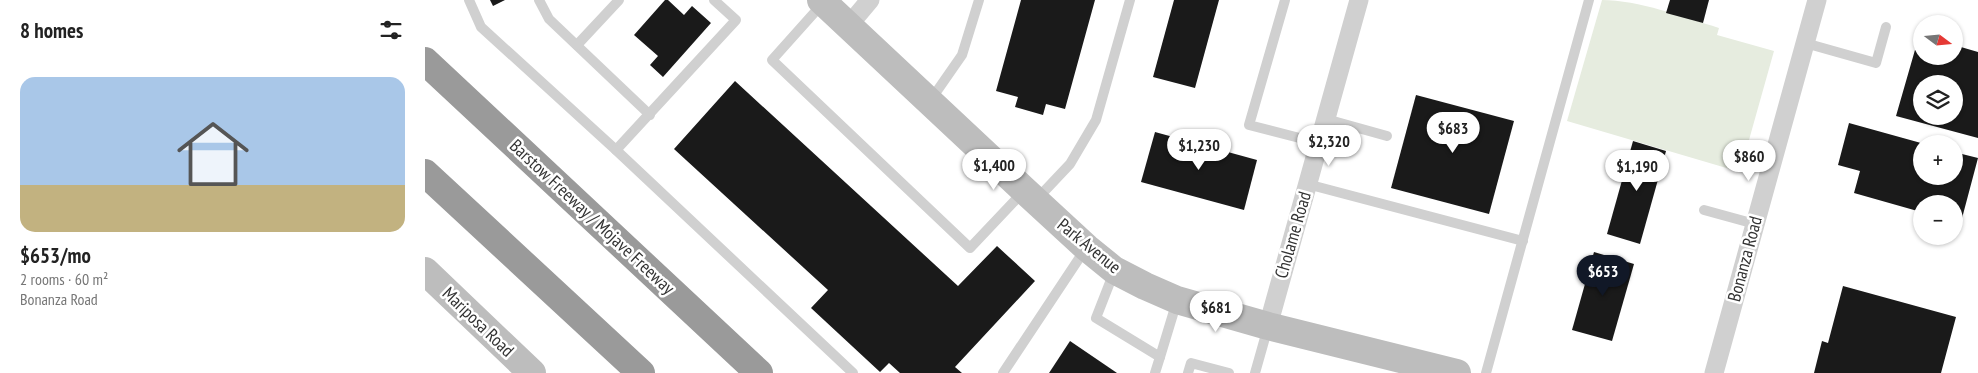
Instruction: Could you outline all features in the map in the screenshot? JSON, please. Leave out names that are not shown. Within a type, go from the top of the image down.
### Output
[{"type":"highway","name":"Barstow Freeway / Mojave Freeway","points":[[425,61],[759,373]]},
{"type":"highway","points":[[425,173],[641,373]]},
{"type":"street","points":[[849,25],[871,0]]},
{"type":"street","name":"Cholame Road","points":[[1268,326],[1359,0]]},
{"type":"street","name":"Bonanza Road","points":[[1714,373],[1817,0]]},
{"type":"street","name":"Park Avenue","points":[[822,1],[1087,248],[1114,270],[1177,300],[1268,326],[1457,373]]},
{"type":"street","name":"Mariposa Road","points":[[425,271],[532,373]]},
{"type":"lane","points":[[469,0],[481,27],[617,150],[853,373]]},
{"type":"lane","points":[[539,0],[549,19],[649,114]]},
{"type":"lane","points":[[577,46],[619,0]]},
{"type":"lane","points":[[617,150],[736,20],[715,0]]},
{"type":"lane","points":[[930,102],[962,55],[979,0]]},
{"type":"lane","points":[[822,1],[772,60],[970,248],[1030,195],[1070,164],[1096,120],[1131,0]]},
{"type":"lane","points":[[1285,0],[1249,125],[1319,143]]},
{"type":"lane","points":[[1486,373],[1589,0]]},
{"type":"lane","points":[[1805,43],[1876,63],[1886,27]]},
{"type":"lane","points":[[1326,119],[1387,136]]},
{"type":"lane","points":[[1307,184],[1523,241]]},
{"type":"lane","points":[[1703,210],[1755,224]]},
{"type":"lane","points":[[1003,373],[1087,248]]},
{"type":"lane","points":[[1114,270],[1096,318],[1160,357]]},
{"type":"lane","points":[[1155,373],[1177,300]]},
{"type":"lane","points":[[1255,373],[1268,326]]},
{"type":"lane","points":[[1188,373],[1191,363],[1229,373]]},
{"type":"shaded area","points":[[1602,0],[1631,3],[1676,14],[1719,28],[1717,35],[1774,51],[1740,172],[1567,121]]},
{"type":"building","points":[[490,0],[505,0],[493,6]]},
{"type":"building","points":[[665,0],[668,0],[684,15],[692,6],[711,23],[663,77],[650,65],[658,56],[634,35]]},
{"type":"building","points":[[1021,0],[1095,0],[1065,109],[1046,104],[1043,115],[1015,107],[1018,97],[996,91]]},
{"type":"building","points":[[1174,0],[1219,0],[1195,88],[1153,77]]},
{"type":"building","points":[[1670,0],[1709,0],[1703,23],[1666,13]]},
{"type":"building","points":[[1963,48],[1978,52],[1978,138],[1930,125],[1963,125],[1963,75],[1913,75],[1913,121],[1896,116],[1913,57],[1913,65],[1963,65]]},
{"type":"building","points":[[735,81],[958,286],[997,246],[1035,281],[955,367],[962,373],[900,373],[889,363],[880,372],[811,308],[828,290],[674,149]]},
{"type":"building","points":[[1416,95],[1514,121],[1489,214],[1391,188]]},
{"type":"building","points":[[1849,123],[1913,141],[1913,185],[1963,185],[1963,154],[1978,158],[1963,214],[1963,195],[1913,195],[1913,210],[1854,193],[1860,171],[1838,165]]},
{"type":"building","points":[[1155,132],[1257,160],[1244,210],[1141,182]]},
{"type":"building","points":[[1633,141],[1666,151],[1640,244],[1607,234]]},
{"type":"building","points":[[1594,252],[1634,264],[1612,341],[1572,330]]},
{"type":"building","points":[[1843,286],[1956,317],[1941,373],[1814,373],[1822,341],[1828,343]]},
{"type":"building","points":[[1070,341],[1117,373],[1049,373]]}]
